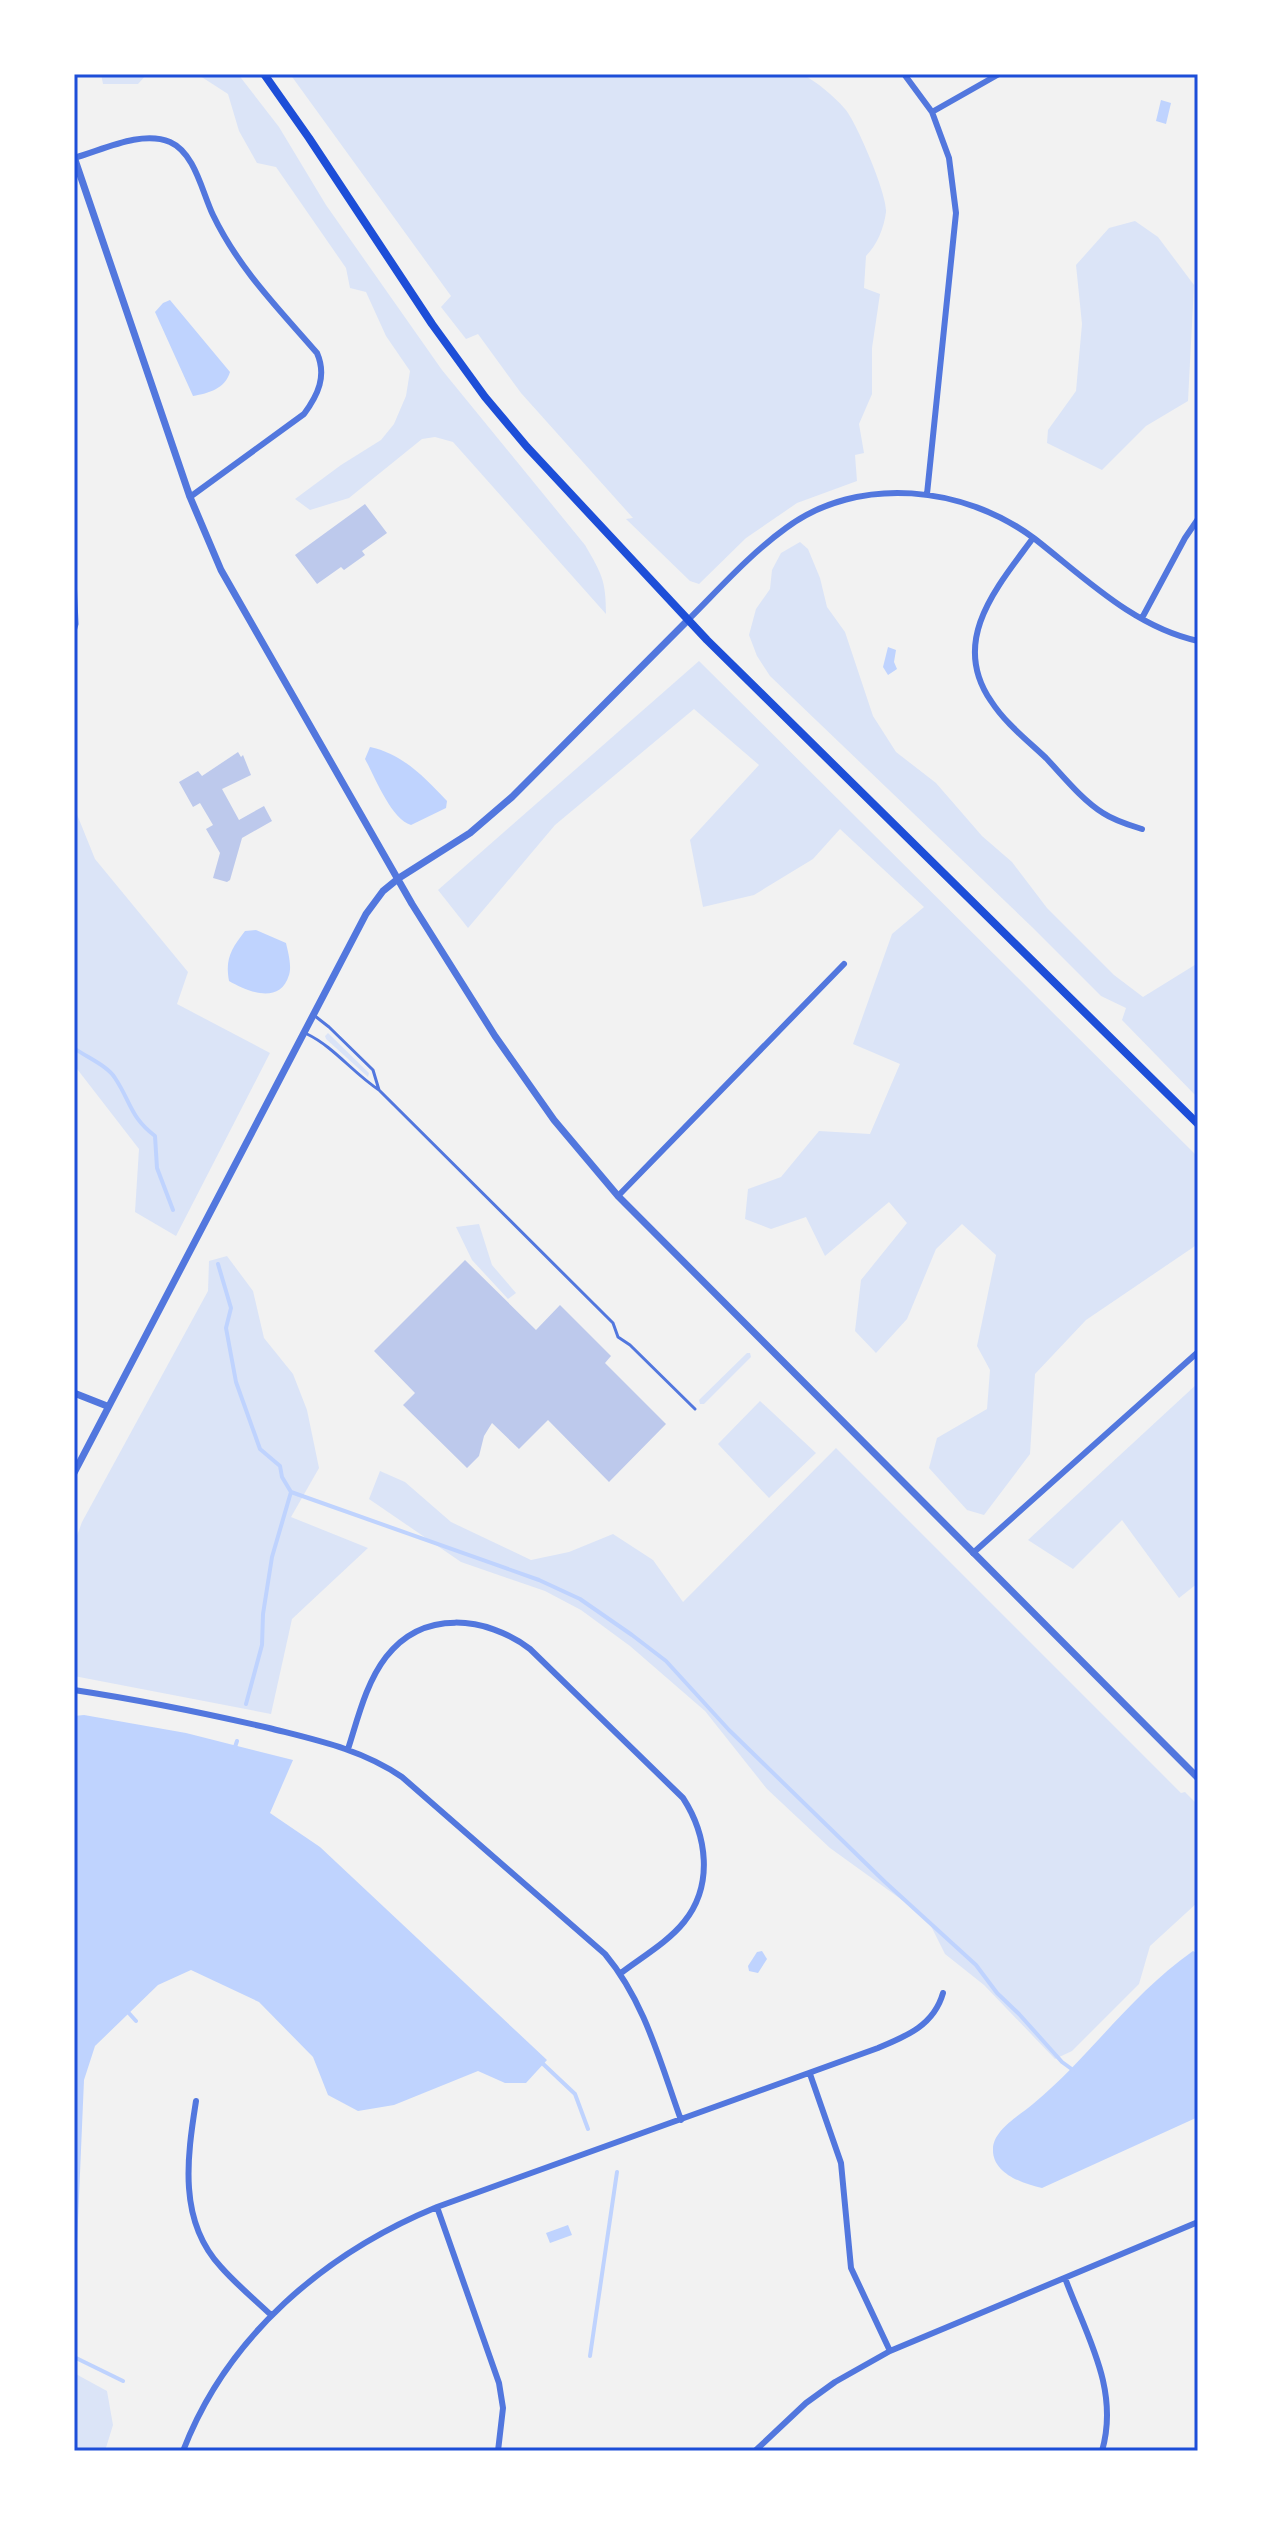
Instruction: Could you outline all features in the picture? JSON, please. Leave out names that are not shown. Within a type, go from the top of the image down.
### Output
[{"type":"main road","points":[[264,74],[432,324],[485,397],[527,447],[689,619],[1198,1124]]},
{"type":"street","points":[[904,74],[932,112],[949,158],[956,213],[927,494]]},
{"type":"street","points":[[932,112],[999,74]]},
{"type":"street","points":[[190,497],[304,414],[318,392],[321,363],[317,353],[242,267],[213,214],[186,153],[171,142],[140,138],[74,158],[190,497],[221,570],[420,918],[529,1086],[618,1196],[1198,1778]]},
{"type":"street","points":[[74,1473],[312,1015],[366,914],[383,891],[470,833],[512,797],[762,546],[805,516],[838,503],[873,495],[927,494],[982,508],[1003,518],[1110,599],[1158,627],[1198,641]]},
{"type":"street","points":[[1142,618],[1198,519]]},
{"type":"street","points":[[1033,538],[998,585],[980,618],[976,632],[976,661],[983,689],[1002,715],[1101,812],[1142,829]]},
{"type":"street","points":[[618,1196],[844,964]]},
{"type":"street","points":[[973,1553],[1198,1352]]},
{"type":"street","points":[[74,1393],[107,1406]]},
{"type":"street","points":[[348,1749],[374,1675],[402,1641],[422,1630],[468,1621],[512,1635],[530,1649],[683,1798],[700,1829],[705,1864],[703,1882],[695,1904],[685,1921],[669,1937],[621,1973]]},
{"type":"street","points":[[74,1690],[181,1708],[348,1749],[381,1763],[402,1777],[605,1954],[621,1973],[646,2021],[681,2120]]},
{"type":"street","points":[[183,2451],[218,2384],[271,2315],[319,2273],[380,2233],[437,2207],[810,2074],[909,2035],[939,2009],[943,1993]]},
{"type":"street","points":[[810,2074],[841,2163],[851,2268],[890,2351]]},
{"type":"street","points":[[196,2101],[187,2170],[191,2208],[197,2229],[219,2266],[271,2315]]},
{"type":"street","points":[[437,2207],[499,2383],[503,2408],[498,2451]]},
{"type":"street","points":[[755,2451],[806,2403],[835,2382],[890,2351],[1198,2222]]},
{"type":"street","points":[[1065,2278],[1101,2367],[1108,2415],[1102,2451]]},
{"type":"lane","points":[[74,554],[77,624],[74,635]]},
{"type":"lane","points":[[312,1015],[329,1027],[373,1070],[379,1090]]},
{"type":"lane","points":[[303,1032],[321,1041],[379,1090],[613,1323],[618,1337],[695,1409]]},
{"type":"shaded area","points":[[101,74],[147,74],[138,84],[103,84]]},
{"type":"shaded area","points":[[197,74],[238,74],[279,127],[326,205],[442,370],[585,545],[602,578],[606,614],[453,442],[435,437],[422,439],[349,498],[310,510],[295,499],[381,440],[394,424],[406,396],[410,371],[386,336],[366,292],[350,288],[346,268],[276,167],[257,163],[239,131],[228,94]]},
{"type":"shaded area","points":[[290,74],[802,74],[819,85],[850,116],[882,191],[886,212],[882,230],[866,256],[864,288],[880,294],[872,348],[872,394],[859,424],[864,453],[855,455],[857,481],[797,503],[746,538],[699,584],[690,581],[626,519],[633,518],[521,393],[478,334],[466,339],[441,307],[451,296]]},
{"type":"shaded area","points":[[1135,221],[1158,237],[1194,285],[1188,401],[1146,426],[1102,470],[1047,443],[1048,430],[1076,391],[1082,324],[1076,265],[1109,228]]},
{"type":"shaded area","points":[[800,542],[808,549],[827,607],[845,632],[873,716],[896,752],[936,783],[982,836],[1012,862],[1047,908],[1114,975],[1143,997],[1198,963],[1198,1098],[1122,1020],[1126,1008],[1101,996],[770,676],[757,656],[749,635],[756,609],[770,589],[772,570],[781,553]]},
{"type":"shaded area","points":[[699,661],[1198,1157],[1198,1244],[1086,1320],[1035,1374],[1030,1454],[984,1515],[967,1510],[929,1468],[937,1438],[987,1409],[990,1370],[977,1346],[996,1255],[962,1224],[936,1249],[907,1319],[876,1353],[855,1331],[861,1280],[907,1223],[889,1202],[825,1256],[806,1217],[771,1229],[745,1219],[748,1189],[781,1177],[819,1131],[870,1134],[900,1064],[853,1044],[892,934],[924,907],[840,829],[813,859],[754,895],[703,907],[690,840],[759,765],[694,709],[555,825],[468,928],[438,890]]},
{"type":"shaded area","points":[[74,807],[95,859],[188,972],[177,1004],[270,1053],[176,1236],[135,1212],[139,1149],[74,1065]]},
{"type":"shaded area","points":[[328,1033],[369,1073],[368,1077],[326,1039]]},
{"type":"shaded area","points":[[479,1224],[492,1265],[516,1293],[508,1299],[472,1260],[456,1227]]},
{"type":"shaded area","points":[[227,1256],[253,1291],[264,1338],[293,1374],[307,1410],[319,1468],[291,1517],[368,1548],[292,1619],[271,1714],[74,1676],[74,1544],[82,1522],[208,1291],[209,1261]]},
{"type":"shaded area","points":[[747,1353],[751,1357],[704,1404],[700,1404],[699,1400]]},
{"type":"shaded area","points":[[1198,1383],[1198,1583],[1179,1598],[1122,1520],[1073,1569],[1028,1540]]},
{"type":"shaded area","points":[[760,1401],[816,1453],[769,1498],[718,1444]]},
{"type":"shaded area","points":[[836,1448],[1181,1793],[1185,1792],[1198,1805],[1198,1902],[1150,1946],[1139,1984],[1072,2051],[1055,2059],[984,1985],[945,1954],[927,1918],[830,1848],[767,1789],[705,1711],[630,1646],[581,1610],[545,1591],[461,1562],[369,1499],[380,1471],[405,1482],[451,1522],[531,1560],[569,1552],[613,1534],[653,1560],[683,1602]]},
{"type":"shaded area","points":[[74,2373],[107,2391],[113,2425],[105,2451],[74,2451]]},
{"type":"water","points":[[1161,100],[1171,103],[1166,124],[1156,121]]},
{"type":"water","points":[[170,300],[230,372],[216,389],[193,396],[155,312]]},
{"type":"water","points":[[888,647],[896,650],[894,662],[897,669],[888,675],[883,667]]},
{"type":"water","points":[[370,747],[393,755],[412,768],[447,801],[446,808],[411,825],[404,821],[390,806],[365,759]]},
{"type":"water","points":[[256,930],[286,943],[289,975],[285,984],[271,993],[254,992],[229,981],[228,966],[233,949],[245,931]]},
{"type":"water","points":[[84,1715],[186,1733],[293,1760],[270,1813],[320,1847],[547,2060],[526,2083],[505,2083],[478,2071],[394,2105],[358,2111],[328,2095],[313,2057],[259,2002],[191,1970],[158,1985],[95,2046],[84,2080],[77,2243],[74,2251],[74,1716]]},
{"type":"water","points":[[762,1951],[767,1959],[758,1973],[749,1971],[748,1966],[757,1952]]},
{"type":"water","points":[[1193,1951],[1198,1954],[1198,2117],[1042,2188],[1026,2184],[1003,2171],[994,2157],[993,2149],[1002,2129],[1054,2085],[1149,1987]]},
{"type":"water","points":[[568,2225],[572,2235],[550,2243],[546,2233]]},
{"type":"building","points":[[365,504],[387,533],[362,551],[365,555],[317,584],[295,555]]},
{"type":"building","points":[[238,752],[241,757],[243,755],[251,775],[222,789],[239,820],[264,806],[272,821],[242,838],[227,882],[213,878],[220,853],[206,829],[213,825],[200,803],[193,807],[179,782],[198,771],[202,776]]},
{"type":"building","points":[[465,1260],[536,1330],[560,1305],[611,1356],[605,1363],[666,1424],[609,1482],[548,1420],[519,1449],[492,1423],[484,1436],[479,1456],[467,1468],[403,1405],[415,1393],[374,1351]]},
{"type":"waterway","points":[[74,1048],[112,1074],[136,1116],[155,1136],[157,1168],[173,1210]]},
{"type":"waterway","points":[[218,1264],[231,1308],[226,1328],[236,1382],[260,1449],[280,1466],[282,1477],[291,1492],[539,1580],[580,1599],[632,1635],[666,1661],[729,1730],[885,1882],[976,1965],[997,1993],[1073,2070]]},
{"type":"waterway","points":[[246,1704],[262,1645],[263,1614],[272,1557],[291,1492]]},
{"type":"waterway","points":[[234,1750],[237,1741]]},
{"type":"waterway","points":[[127,2011],[136,2021]]},
{"type":"waterway","points":[[540,2061],[575,2094],[588,2129]]},
{"type":"waterway","points":[[590,2356],[617,2172]]},
{"type":"waterway","points":[[74,2357],[123,2381]]}]
